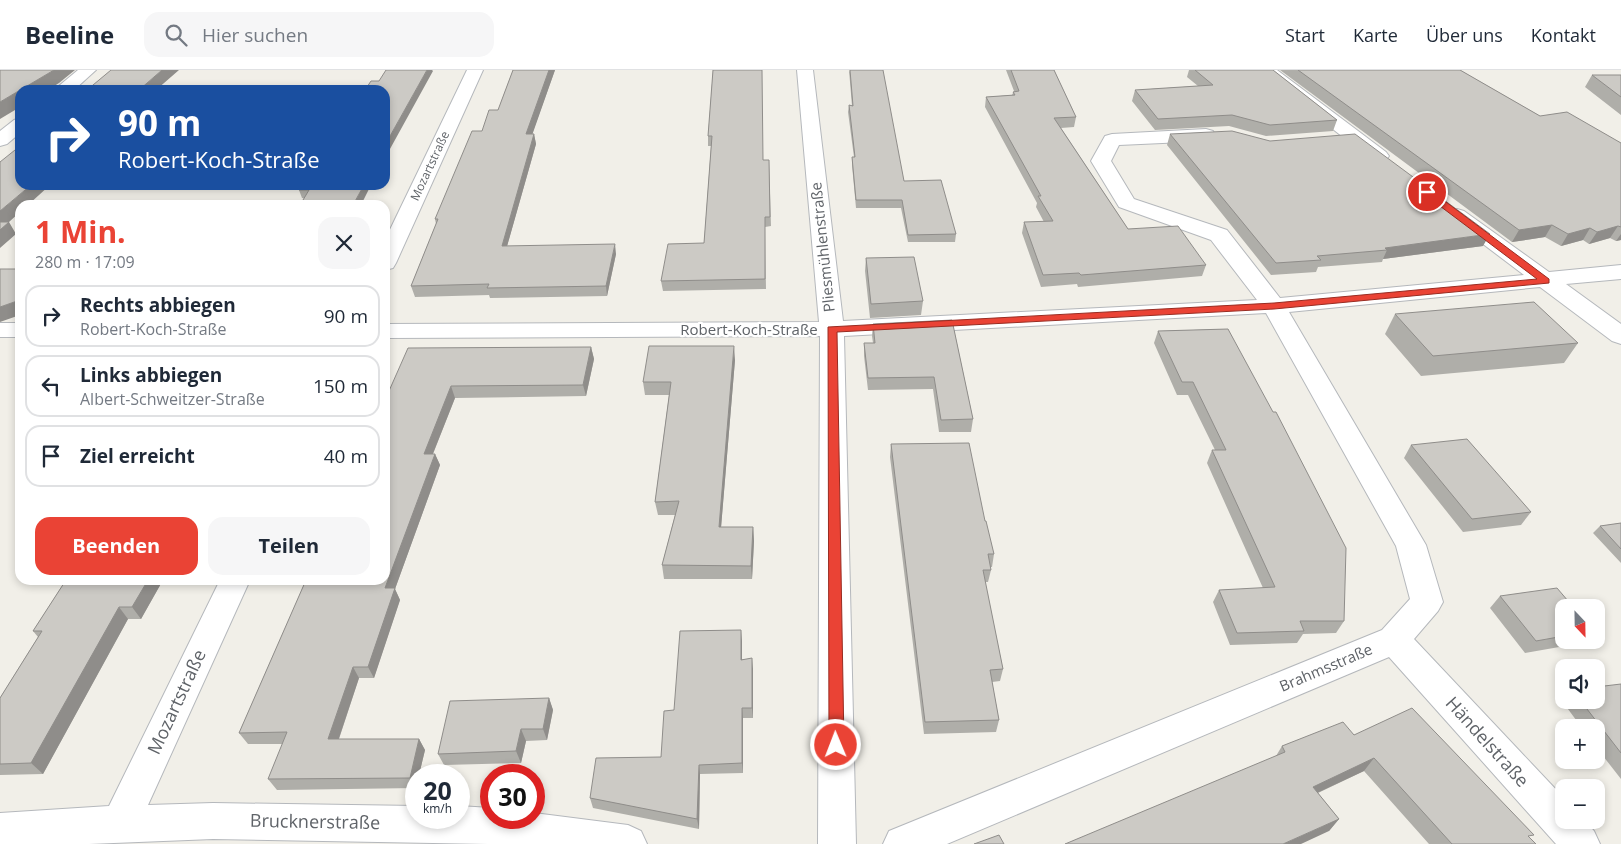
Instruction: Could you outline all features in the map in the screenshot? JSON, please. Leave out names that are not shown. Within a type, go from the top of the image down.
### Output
[{"type":"street","points":[[69,85],[88,70]]},
{"type":"street","name":"Mozartstraße","points":[[390,252],[475,70]]},
{"type":"street","name":"Pliesmühlenstraße","points":[[805,70],[832,330],[837,844]]},
{"type":"street","points":[[1266,70],[1392,166]]},
{"type":"street","points":[[0,140],[15,128]]},
{"type":"street","points":[[1229,134],[1112,140],[1101,161],[1126,203],[1219,235],[1274,306]]},
{"type":"street","points":[[1324,139],[1353,137]]},
{"type":"street","points":[[1446,206],[1621,336]]},
{"type":"street","name":"Robert-Koch-Straße","points":[[390,331],[832,330],[1274,306],[1546,281],[1621,272]]},
{"type":"street","name":"Brahmsstraße","points":[[902,844],[1394,640],[1427,602],[1411,545],[1274,306]]},
{"type":"street","points":[[0,330],[15,330]]},
{"type":"street","name":"Mozartstraße","points":[[120,824],[233,585]]},
{"type":"street","name":"Händelstraße","points":[[1394,640],[1581,844]]},
{"type":"street","name":"Brucknerstraße","points":[[0,831],[214,821],[482,825],[628,844]]},
{"type":"building","points":[[0,70],[54,70],[29,85],[15,85],[15,93],[0,102]]},
{"type":"building","points":[[111,70],[162,70],[145,85],[93,85]]},
{"type":"building","points":[[386,70],[427,70],[390,136],[390,85],[368,85],[371,81],[379,81]]},
{"type":"building","points":[[513,70],[549,70],[526,134],[534,134],[502,246],[615,244],[606,286],[487,288],[489,284],[411,286],[438,219],[435,219],[472,131],[482,131],[489,110],[498,110]]},
{"type":"building","points":[[713,70],[762,70],[763,160],[769,160],[770,217],[765,217],[765,279],[661,281],[668,244],[704,243],[712,136],[708,136]]},
{"type":"building","points":[[850,70],[883,70],[904,181],[941,180],[956,234],[908,235],[902,200],[856,200],[852,157],[855,157],[849,105],[853,106]]},
{"type":"building","points":[[1011,70],[1054,70],[1076,117],[1054,118],[1128,229],[1178,226],[1206,265],[1081,275],[1079,273],[1043,275],[1024,222],[1053,221],[986,97],[1015,95],[1013,92],[1019,91]]},
{"type":"building","points":[[1195,70],[1273,70],[1337,120],[1270,125],[1232,115],[1158,119],[1135,90],[1213,85]]},
{"type":"building","points":[[1298,70],[1460,70],[1540,116],[1567,112],[1621,143],[1621,227],[1618,226],[1597,232],[1590,228],[1568,234],[1552,225],[1519,230]]},
{"type":"building","points":[[1592,75],[1621,75],[1621,97]]},
{"type":"building","points":[[1232,131],[1270,141],[1355,134],[1490,234],[1385,248],[1387,250],[1317,256],[1321,260],[1276,263],[1170,134]]},
{"type":"building","points":[[15,150],[15,190],[25,190],[0,211],[0,162]]},
{"type":"building","points":[[309,190],[361,190],[356,200],[303,200]]},
{"type":"building","points":[[0,222],[9,222],[0,230]]},
{"type":"building","points":[[914,257],[923,301],[871,304],[866,258]]},
{"type":"building","points":[[0,269],[15,269],[15,302],[0,307]]},
{"type":"building","points":[[1534,302],[1578,343],[1433,356],[1395,314]]},
{"type":"building","points":[[952,320],[973,419],[941,420],[934,377],[868,378],[864,343],[875,343],[873,324]]},
{"type":"building","points":[[1228,329],[1273,412],[1276,412],[1346,548],[1344,621],[1300,621],[1304,631],[1237,633],[1219,590],[1275,587],[1212,450],[1226,450],[1193,382],[1182,382],[1158,331]]},
{"type":"building","points":[[649,346],[734,346],[719,527],[753,527],[751,566],[662,565],[679,501],[655,502],[671,382],[643,382]]},
{"type":"building","points":[[591,347],[583,385],[451,386],[424,454],[435,454],[390,575],[390,389],[408,348]]},
{"type":"building","points":[[1467,439],[1531,512],[1472,519],[1411,445]]},
{"type":"building","points":[[969,443],[985,521],[994,554],[988,554],[991,570],[983,570],[1003,669],[990,670],[999,720],[925,722],[891,444]]},
{"type":"building","points":[[1621,523],[1621,549],[1600,526]]},
{"type":"building","points":[[63,585],[145,585],[132,607],[119,607],[31,763],[0,764],[0,698],[42,631],[33,631]]},
{"type":"building","points":[[304,585],[386,585],[385,588],[395,588],[368,667],[353,667],[328,739],[419,739],[413,764],[405,764],[405,778],[268,779],[287,732],[239,733]]},
{"type":"building","points":[[1557,588],[1566,599],[1555,599],[1555,638],[1536,641],[1500,596]]},
{"type":"building","points":[[741,630],[741,660],[752,658],[752,708],[742,708],[742,763],[699,765],[697,819],[590,798],[596,758],[661,757],[664,711],[674,710],[680,631]]},
{"type":"building","points":[[1621,684],[1621,753],[1605,732],[1605,719],[1595,719],[1587,709],[1605,709],[1605,686]]},
{"type":"building","points":[[549,698],[543,729],[521,729],[516,751],[438,754],[450,701]]},
{"type":"building","points":[[1412,708],[1534,835],[1528,836],[1536,844],[1452,844],[1374,758],[1313,787],[1339,819],[1283,844],[1065,844],[1285,752],[1282,746],[1343,722],[1354,735]]},
{"type":"building","points":[[999,835],[1004,844],[974,844]]},
{"type":"route","points":[[836,745],[832,330],[1274,306],[1546,281],[1427,192]]}]
